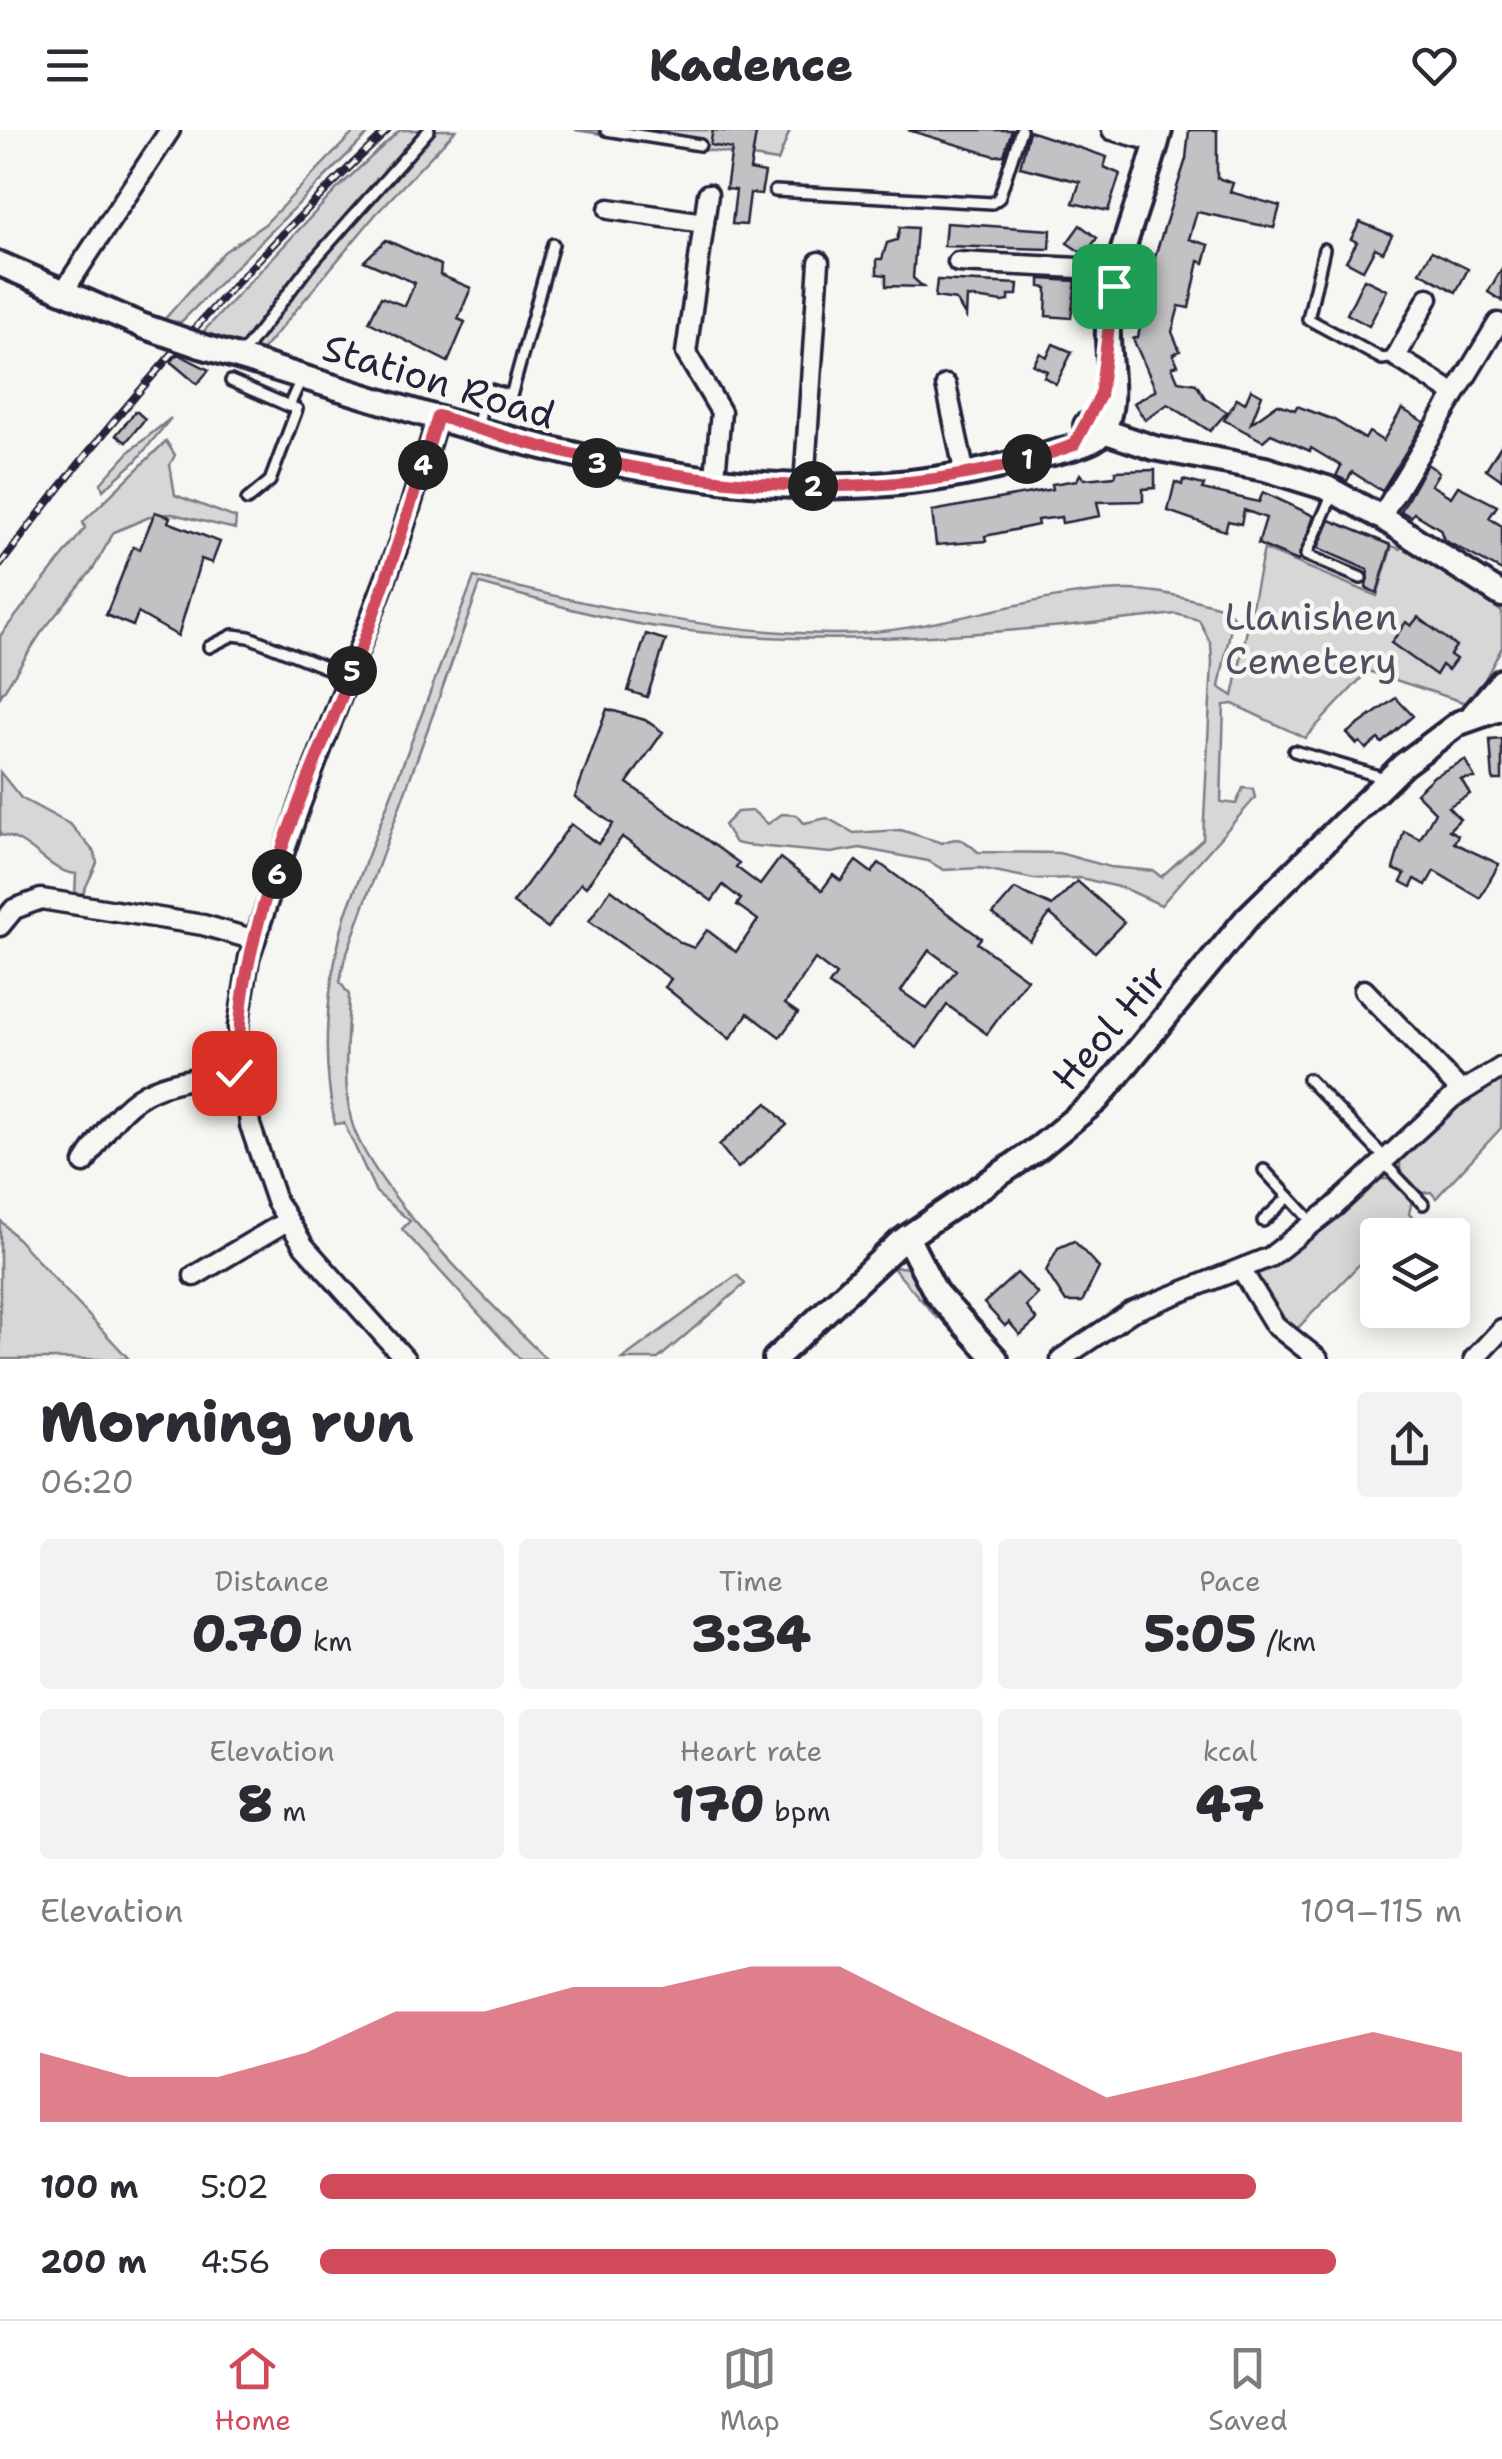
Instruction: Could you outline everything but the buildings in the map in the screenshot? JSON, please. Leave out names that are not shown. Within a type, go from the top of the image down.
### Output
[{"type":"main road","points":[[1090,434],[1111,406],[1108,323],[1118,270],[1159,136]]},
{"type":"main road","name":"Station Road","points":[[0,264],[143,326],[201,346],[590,462],[804,485],[851,486],[965,475],[1090,434],[1136,449],[1154,448],[1265,469],[1334,491],[1502,595]]},
{"type":"main road","name":"Heol Hir","points":[[1473,715],[1502,681]]},
{"type":"main road","name":"Heol Hir","points":[[775,1359],[907,1237],[1040,1148],[1096,1100],[1247,918],[1387,780],[1432,740],[1473,715],[1502,708]]},
{"type":"main road","points":[[907,1237],[936,1293],[996,1359]]},
{"type":"street","points":[[62,292],[170,130]]},
{"type":"street","points":[[1112,130],[1159,136]]},
{"type":"street","points":[[708,194],[686,353],[721,412],[715,476]]},
{"type":"street","points":[[609,210],[704,223]]},
{"type":"street","points":[[804,485],[819,262]]},
{"type":"street","points":[[958,262],[1118,270]]},
{"type":"street","points":[[1428,298],[1396,357],[1455,394]]},
{"type":"street","points":[[1380,516],[1498,323]]},
{"type":"street","points":[[946,385],[965,475]]},
{"type":"street","points":[[405,1359],[287,1221],[260,1163],[240,1072],[241,994],[255,940],[399,543],[438,416]]},
{"type":"street","points":[[0,926],[14,909],[41,900],[203,925],[255,940]]},
{"type":"street","points":[[1364,990],[1461,1091]]},
{"type":"street","points":[[1061,1359],[1131,1312],[1270,1257],[1314,1224],[1461,1091],[1502,1067]]},
{"type":"street","points":[[84,1163],[114,1116],[144,1092],[169,1083],[240,1072]]},
{"type":"street","points":[[194,1276],[287,1221]]},
{"type":"street","points":[[1242,1271],[1275,1325],[1318,1359]]},
{"type":"street","points":[[1474,1359],[1502,1330]]},
{"type":"street","points":[[376,1359],[391,1344]]},
{"type":"lane","points":[[241,357],[309,266],[430,130]]},
{"type":"lane","points":[[606,130],[700,145]]},
{"type":"lane","points":[[775,191],[992,204],[999,198],[1021,130]]},
{"type":"lane","points":[[477,430],[484,388],[511,396],[553,244]]},
{"type":"lane","points":[[1324,248],[1308,320],[1382,358],[1396,357]]},
{"type":"lane","points":[[289,406],[303,375]]},
{"type":"lane","points":[[231,380],[297,410],[270,480],[247,500]]},
{"type":"lane","points":[[1334,491],[1306,555],[1361,578]]},
{"type":"lane","points":[[209,646],[233,634],[248,637],[350,678]]},
{"type":"lane","points":[[1294,751],[1380,774],[1387,780]]},
{"type":"lane","points":[[1308,1078],[1423,1204]]},
{"type":"lane","points":[[1264,1170],[1314,1224]]},
{"type":"lane","points":[[1263,1221],[1289,1197]]},
{"type":"green space","points":[[356,130],[372,130],[181,322],[163,321],[224,252],[265,224]]},
{"type":"green space","points":[[400,130],[456,130],[376,214],[261,352],[202,333],[338,188]]},
{"type":"green space","points":[[575,130],[790,130],[778,161]]},
{"type":"green space","points":[[171,418],[135,462],[103,490],[101,483],[131,450]]},
{"type":"green space","points":[[166,441],[175,455],[170,465],[175,495],[236,518],[235,529],[173,514],[154,515],[114,532],[93,569],[41,633],[0,697],[0,636],[85,528],[83,522]]},
{"type":"green space","name":"Llanishen Cemetery","points":[[1403,544],[1502,612],[1502,647],[1475,698],[1469,704],[1368,671],[1305,738],[1233,704],[1224,705],[1221,802],[1236,804],[1243,788],[1253,789],[1255,798],[1161,905],[1126,889],[1081,878],[1034,879],[980,868],[944,870],[928,861],[860,848],[831,853],[745,845],[735,843],[724,825],[737,812],[753,811],[768,824],[782,814],[797,815],[804,823],[827,818],[854,833],[901,830],[942,843],[962,840],[978,852],[1059,853],[1110,867],[1154,871],[1161,877],[1203,839],[1212,662],[1211,644],[1199,620],[1176,614],[979,633],[781,638],[650,626],[480,584],[344,961],[340,982],[349,995],[347,1089],[351,1119],[381,1178],[435,1245],[546,1359],[520,1359],[402,1229],[410,1221],[376,1192],[344,1123],[335,1124],[328,1071],[328,1019],[345,916],[474,577],[696,623],[832,634],[906,628],[1087,593],[1163,593],[1228,609],[1233,617],[1219,687],[1233,696],[1264,549],[1377,596],[1392,546],[1401,549]]},
{"type":"green space","points":[[0,772],[21,798],[71,825],[95,853],[97,863],[83,893],[75,895],[76,874],[56,867],[11,837],[0,835]]},
{"type":"green space","points":[[1502,1076],[1501,1128],[1436,1198],[1431,1192],[1420,1193],[1400,1172],[1400,1159],[1466,1098]]},
{"type":"green space","points":[[1378,1179],[1391,1179],[1412,1200],[1409,1214],[1413,1218],[1360,1218],[1360,1264],[1292,1334],[1253,1278]]},
{"type":"green space","points":[[0,1220],[129,1359],[0,1359]]},
{"type":"green space","points":[[893,1268],[911,1270],[938,1319]]},
{"type":"green space","points":[[737,1275],[745,1284],[658,1359],[622,1359]]},
{"type":"railway","points":[[0,565],[90,450],[185,339],[388,130]]},
{"type":"route","points":[[234,1073],[240,1072],[238,1026],[249,958],[288,838],[399,543],[438,416],[499,437],[616,466],[804,485],[948,479],[1074,445],[1093,415],[1107,370],[1114,286]]}]
